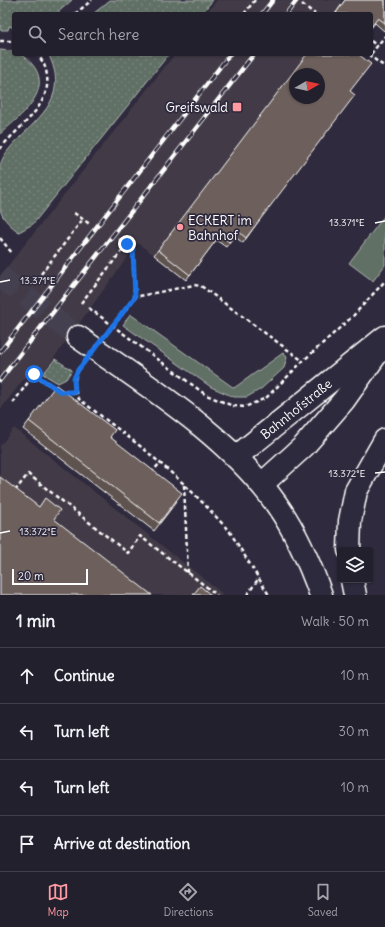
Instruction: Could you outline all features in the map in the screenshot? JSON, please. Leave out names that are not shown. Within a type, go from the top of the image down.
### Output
[{"type":"street","points":[[78,337],[193,420],[236,457],[262,484],[278,506],[300,544],[321,595]]},
{"type":"street","name":"Bahnhofstraße","points":[[236,457],[385,337]]},
{"type":"street","name":"Bahnhofstraße","points":[[262,484],[304,446],[344,400],[385,341]]},
{"type":"street","points":[[349,547],[350,521],[356,491],[385,440]]},
{"type":"street","points":[[353,583],[355,595]]},
{"type":"path","points":[[77,12],[92,0]]},
{"type":"path","points":[[246,12],[255,0]]},
{"type":"path","points":[[302,4],[312,12]]},
{"type":"path","points":[[373,51],[385,36]]},
{"type":"path","points":[[0,41],[12,41]]},
{"type":"path","points":[[373,43],[377,46]]},
{"type":"path","points":[[0,149],[36,111],[44,98],[48,84],[46,66],[38,56]]},
{"type":"path","points":[[372,56],[385,67]]},
{"type":"path","points":[[74,213],[91,225]]},
{"type":"path","points":[[41,274],[83,219]]},
{"type":"path","points":[[0,238],[12,252]]},
{"type":"path","points":[[119,238],[133,249],[135,297],[78,370],[74,378],[75,392],[79,399],[160,463],[208,508],[230,532],[269,595]]},
{"type":"path","points":[[81,303],[127,244]]},
{"type":"path","points":[[89,308],[206,395],[233,406],[245,407],[266,398],[302,361],[353,316],[385,280]]},
{"type":"path","points":[[135,297],[194,285],[201,286],[302,361]]},
{"type":"path","points":[[13,403],[38,370]]},
{"type":"path","points":[[34,374],[61,392],[75,392]]},
{"type":"path","points":[[148,478],[160,463]]},
{"type":"path","points":[[14,493],[28,474],[128,553],[140,536],[217,595]]},
{"type":"path","points":[[184,484],[188,573]]},
{"type":"path","points":[[247,595],[259,578]]},
{"type":"shaded area","points":[[217,0],[341,0],[341,7],[337,12],[208,12]]},
{"type":"shaded area","points":[[173,56],[305,56],[296,68],[289,68],[289,78],[154,255],[138,243],[42,374],[33,367],[0,410],[0,276]]},
{"type":"shaded area","points":[[14,428],[224,595],[0,595],[0,446]]},
{"type":"green space","points":[[0,0],[72,0],[58,12],[12,12],[12,27],[9,26],[8,30],[0,30]]},
{"type":"green space","points":[[110,0],[213,0],[203,12],[95,12]]},
{"type":"green space","points":[[0,50],[12,51],[12,56],[23,56],[32,64],[38,74],[39,84],[37,94],[24,112],[0,134]]},
{"type":"green space","points":[[50,56],[167,56],[33,224],[19,232],[10,225],[1,213],[0,166],[10,148],[43,113],[50,103],[54,93],[56,81]]},
{"type":"green space","points":[[385,215],[385,265],[373,281],[349,263]]},
{"type":"green space","points":[[130,314],[234,388],[283,353],[287,357],[284,368],[261,389],[247,397],[234,397],[211,387],[123,325]]},
{"type":"green space","points":[[55,359],[72,370],[66,379],[58,383],[43,374]]},
{"type":"building","points":[[345,0],[385,0],[385,23],[378,18],[373,24],[373,12],[337,12]]},
{"type":"building","points":[[305,56],[361,56],[371,64],[350,91],[355,95],[246,238],[238,231],[229,242],[220,235],[190,275],[158,250],[289,78],[289,104],[325,104],[325,68],[296,68]]},
{"type":"building","points":[[56,385],[115,430],[110,437],[182,493],[159,523],[29,421]]},
{"type":"building","points":[[0,477],[39,507],[45,498],[60,510],[54,519],[152,595],[0,595]]},
{"type":"building","points":[[200,586],[211,595],[193,595]]},
{"type":"tunnel","points":[[0,276],[78,337]]},
{"type":"railway","points":[[264,12],[273,0]]},
{"type":"railway","points":[[288,12],[297,0]]},
{"type":"railway","points":[[0,352],[228,56]]},
{"type":"railway","points":[[0,380],[252,56]]},
{"type":"place","name":"Greifswald","points":[[237,107]]},
{"type":"place","name":"ECKERT im Bahnhof","points":[[180,227]]},
{"type":"route","points":[[34,374],[61,392],[75,392],[74,378],[78,370],[135,297],[133,249],[127,244]]}]
